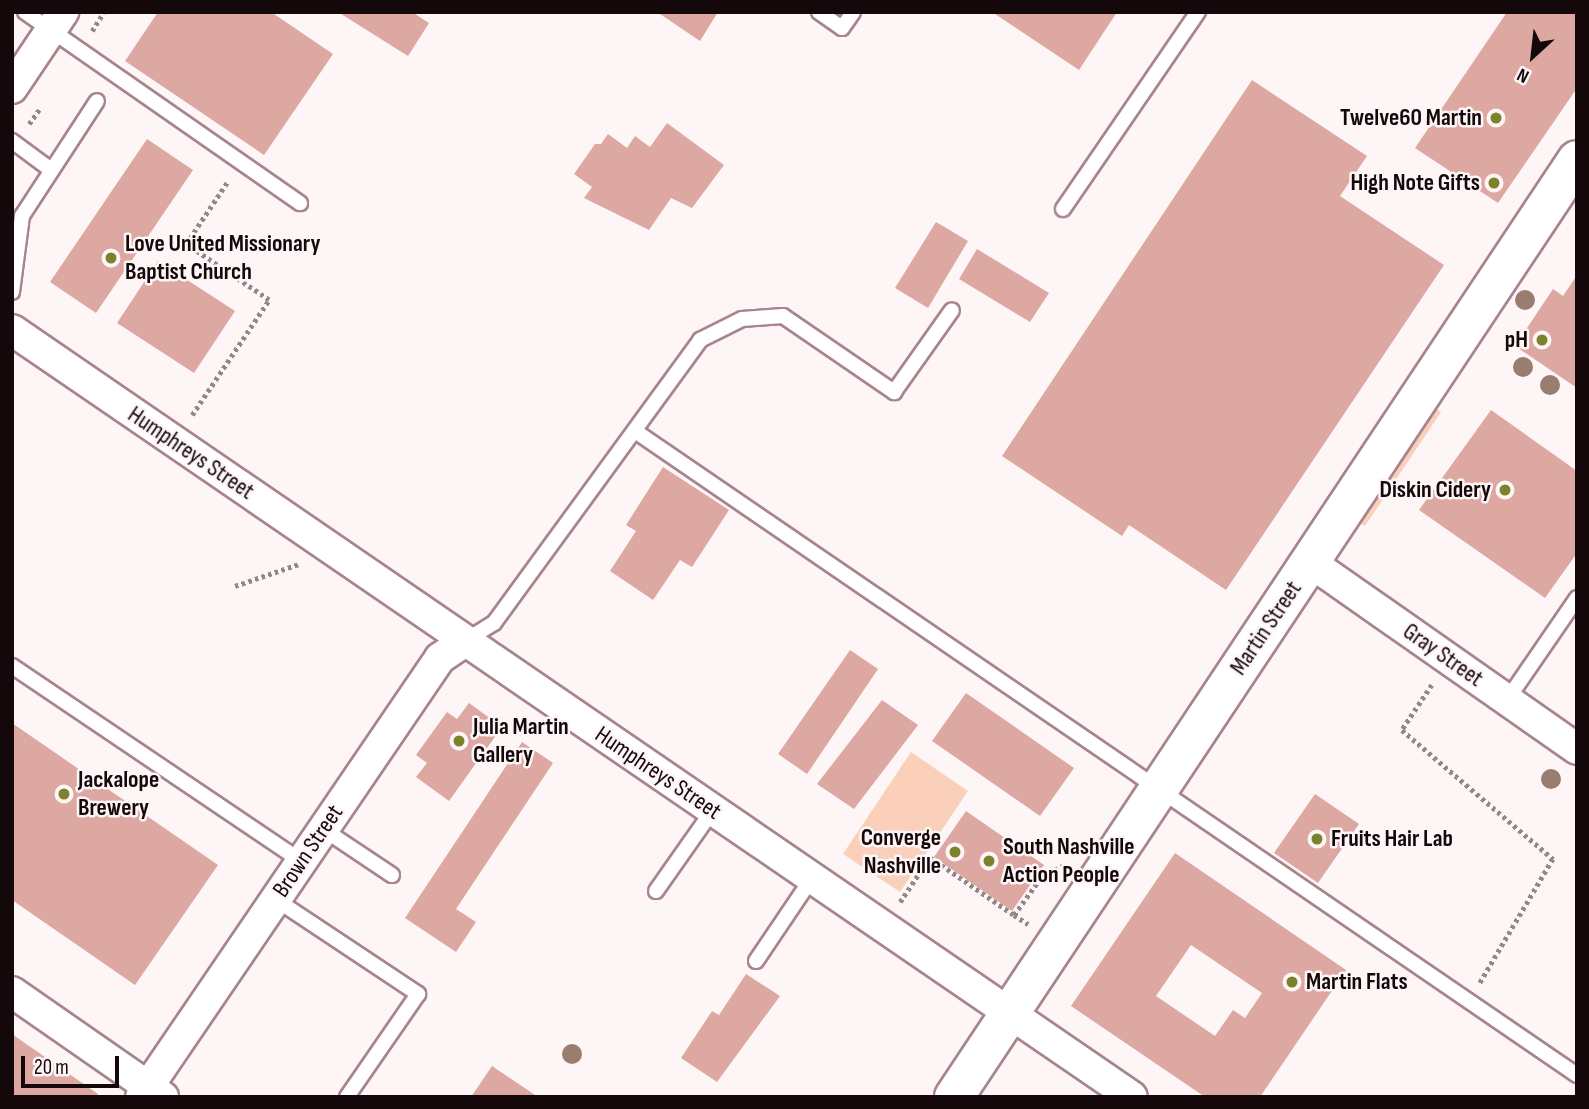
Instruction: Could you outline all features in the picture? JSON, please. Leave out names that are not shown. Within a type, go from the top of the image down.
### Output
[{"type":"street","points":[[12,88],[57,21]]},
{"type":"street","name":"Martin Street","points":[[954,1097],[1577,160]]},
{"type":"street","name":"Humphreys Street","points":[[12,330],[1132,1097]]},
{"type":"street","name":"Gray Street","points":[[1310,562],[1577,749]]},
{"type":"street","name":"Brown Street","points":[[151,1093],[275,899],[440,658],[465,641]]},
{"type":"street","points":[[12,992],[151,1093]]},
{"type":"lane","points":[[25,12],[57,21],[240,162],[300,203]]},
{"type":"lane","points":[[819,12],[842,28],[853,12]]},
{"type":"lane","points":[[1063,209],[1198,12]]},
{"type":"lane","points":[[12,292],[22,216],[97,100]]},
{"type":"lane","points":[[12,141],[51,170]]},
{"type":"lane","points":[[952,310],[894,393],[783,316],[742,318],[700,340],[635,430],[1158,792],[1577,1075]]},
{"type":"lane","name":"Brown Street","points":[[465,641],[494,623],[635,430]]},
{"type":"lane","points":[[1507,700],[1577,598]]},
{"type":"lane","points":[[12,666],[301,861]]},
{"type":"lane","points":[[656,891],[713,810]]},
{"type":"lane","points":[[323,829],[392,876]]},
{"type":"lane","points":[[756,961],[812,878]]},
{"type":"lane","points":[[275,899],[418,994],[347,1097]]},
{"type":"path","points":[[192,415],[269,300],[186,244],[240,162]]},
{"type":"path","points":[[235,586],[303,563]]},
{"type":"path","points":[[1449,660],[1402,730],[1553,859],[1469,1002]]},
{"type":"path","points":[[899,902],[930,857],[1031,926]]},
{"type":"path","points":[[1014,915],[1042,876],[1067,864]]},
{"type":"shaded area","points":[[1437,409],[1441,412],[1365,526],[1360,523]]},
{"type":"shaded area","points":[[911,752],[968,791],[900,892],[843,854]]},
{"type":"building","points":[[158,12],[271,12],[333,54],[264,155],[125,61]]},
{"type":"building","points":[[338,12],[412,12],[429,23],[408,56]]},
{"type":"building","points":[[657,12],[718,12],[700,41]]},
{"type":"building","points":[[992,12],[1117,12],[1079,70]]},
{"type":"building","name":"Twelve60 Martin","points":[[1507,12],[1577,12],[1577,88],[1498,203],[1415,148]]},
{"type":"building","points":[[1252,80],[1367,156],[1340,196],[1444,265],[1226,590],[1129,525],[1122,536],[1002,456]]},
{"type":"building","points":[[667,123],[724,165],[692,208],[671,198],[649,230],[584,198],[592,187],[574,174],[595,144],[601,144],[608,134],[627,148],[635,136],[650,147]]},
{"type":"building","points":[[147,139],[193,170],[96,313],[50,282]]},
{"type":"building","points":[[936,222],[968,241],[928,308],[895,288]]},
{"type":"building","points":[[977,249],[1049,293],[1030,322],[959,279]]},
{"type":"building","points":[[158,261],[235,311],[194,373],[117,323]]},
{"type":"building","points":[[1577,275],[1577,388],[1515,346],[1553,289],[1563,296]]},
{"type":"building","name":"Diskin Cidery","points":[[1491,410],[1577,471],[1577,553],[1545,598],[1419,510]]},
{"type":"building","points":[[663,467],[729,510],[692,567],[680,560],[653,600],[610,571],[636,531],[626,525]]},
{"type":"building","points":[[850,650],[878,669],[807,774],[778,754]]},
{"type":"building","points":[[966,693],[1074,768],[1040,816],[932,741]]},
{"type":"building","points":[[882,700],[918,725],[854,809],[817,784]]},
{"type":"building","name":"Julia Martin Gallery","points":[[469,703],[502,727],[449,801],[416,777],[427,763],[416,755],[447,712],[457,719]]},
{"type":"building","name":"Jackalope Brewery","points":[[12,723],[218,865],[135,985],[12,900]]},
{"type":"building","points":[[522,742],[553,763],[456,909],[476,922],[456,952],[405,918]]},
{"type":"building","name":"Fruits Hair Lab","points":[[1315,794],[1359,824],[1318,883],[1274,853]]},
{"type":"building","name":"South Nashville Action People","points":[[966,811],[1044,865],[1012,911],[934,857]]},
{"type":"building","name":"Martin Flats","points":[[1175,853],[1346,970],[1260,1097],[1205,1097],[1071,1006]],"holes":[[[1191,945],[1262,993],[1245,1018],[1233,1010],[1215,1036],[1156,996]]]},
{"type":"building","points":[[746,974],[780,996],[717,1082],[681,1058],[712,1011],[719,1015]]},
{"type":"building","points":[[12,1034],[98,1094],[96,1097],[12,1097]]},
{"type":"building","points":[[492,1066],[538,1097],[471,1097]]},
{"type":"place","name":"Twelve60 Martin","points":[[1496,118]]},
{"type":"place","name":"High Note Gifts","points":[[1494,183]]},
{"type":"place","name":"Love United Missionary Baptist Church","points":[[111,258]]},
{"type":"place","name":"pH","points":[[1542,340]]},
{"type":"place","name":"Diskin Cidery","points":[[1505,490]]},
{"type":"place","name":"Julia Martin Gallery","points":[[459,741]]},
{"type":"place","name":"Jackalope Brewery","points":[[64,794]]},
{"type":"place","name":"Fruits Hair Lab","points":[[1317,839]]},
{"type":"place","name":"Converge Nashville","points":[[955,852]]},
{"type":"place","name":"South Nashville Action People","points":[[989,861]]},
{"type":"place","name":"Martin Flats","points":[[1292,982]]}]
